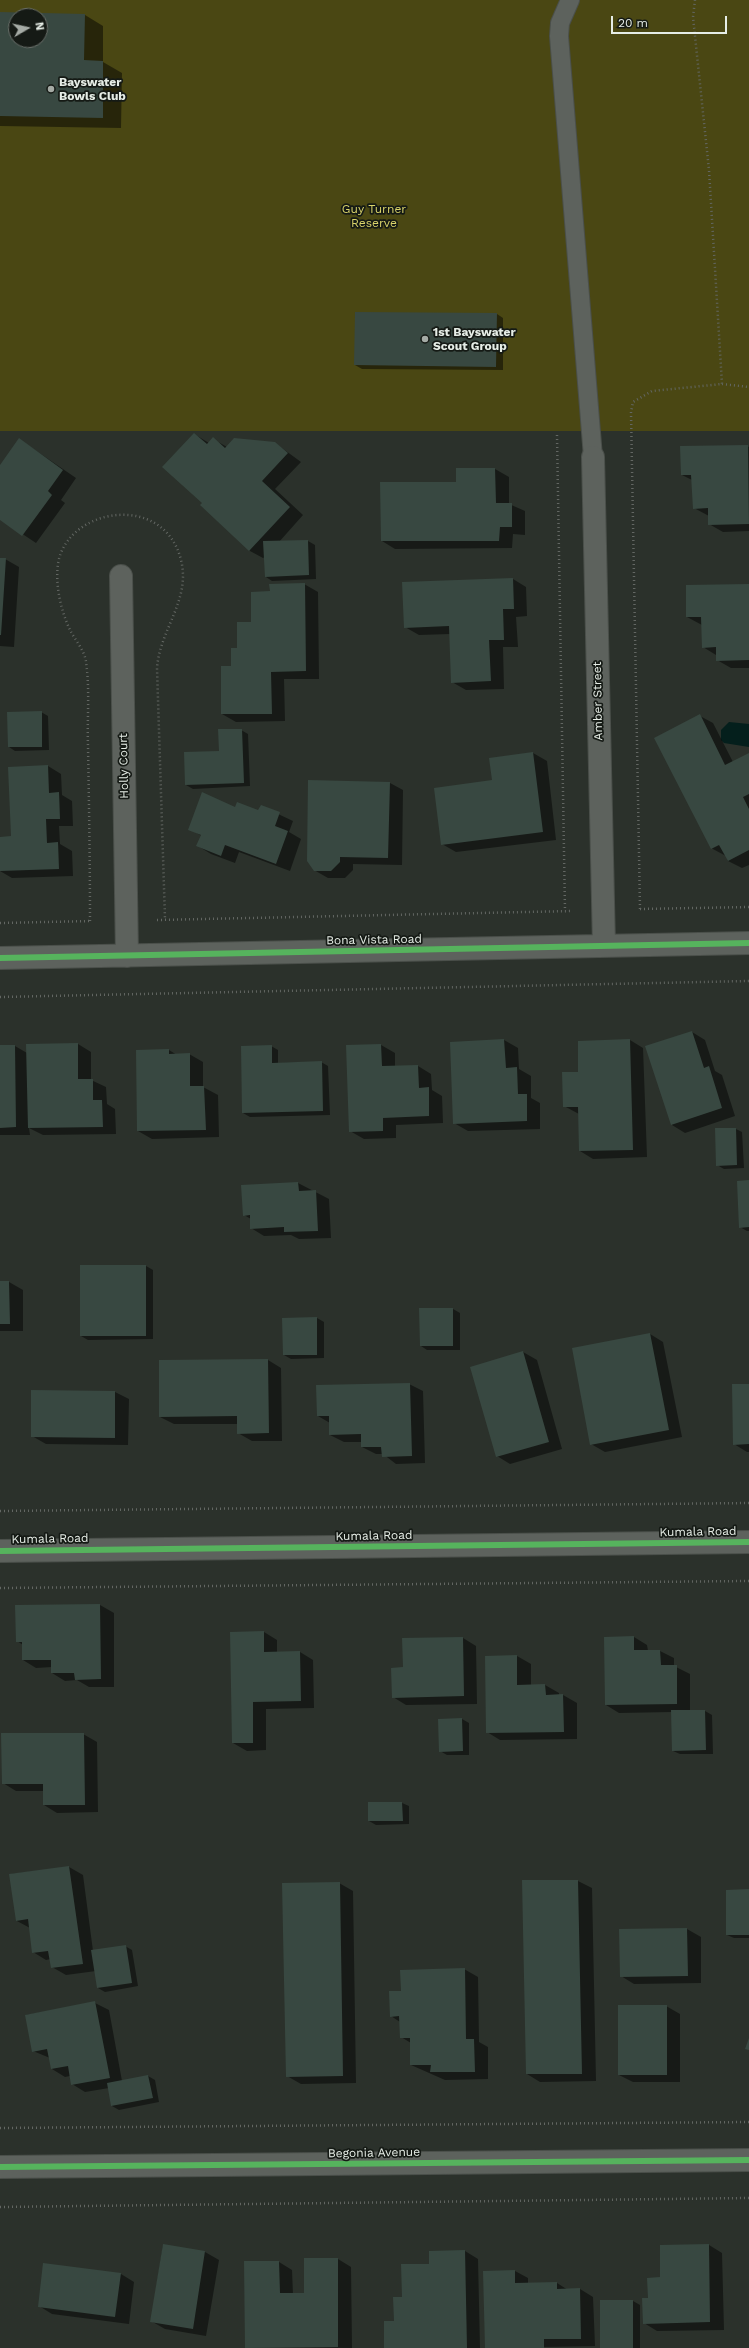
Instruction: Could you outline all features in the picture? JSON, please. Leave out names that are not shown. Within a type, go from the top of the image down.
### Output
[{"type":"street","name":"Amber Street","points":[[592,457],[604,946]]},
{"type":"street","name":"Holly Court","points":[[121,576],[127,956]]},
{"type":"street","name":"Bona Vista Road","points":[[0,958],[749,943]]},
{"type":"street","name":"Kumala Road","points":[[0,1551],[749,1542]]},
{"type":"street","name":"Begonia Avenue","points":[[0,2167],[749,2160]]},
{"type":"lane","points":[[570,0],[560,23],[559,36],[592,457]]},
{"type":"path","points":[[694,0],[693,17],[709,170],[722,384]]},
{"type":"path","points":[[749,387],[722,384],[652,390],[633,402],[631,412],[640,909],[749,907]]},
{"type":"path","points":[[165,920],[565,911],[557,435]]},
{"type":"path","points":[[0,923],[90,921]]},
{"type":"path","points":[[0,997],[749,981]]},
{"type":"path","points":[[0,1511],[749,1503]]},
{"type":"path","points":[[0,1588],[749,1581]]},
{"type":"path","points":[[0,2128],[749,2122]]},
{"type":"path","points":[[0,2207],[749,2198]]},
{"type":"green space","name":"Guy Turner Reserve","points":[[0,0],[749,0],[749,431],[0,431]]},
{"type":"water","points":[[729,722],[749,724],[749,747],[724,743],[721,740],[721,730]]},
{"type":"building","name":"Bayswater Bowls Club","points":[[0,12],[8,12],[8,48],[48,48],[48,13],[85,14],[84,60],[103,61],[103,118],[0,116]]},
{"type":"building","name":"1st Bayswater Scout Group","points":[[355,312],[497,313],[496,367],[354,365]]},
{"type":"building","points":[[194,433],[207,444],[213,437],[225,448],[234,438],[275,442],[288,453],[262,481],[290,507],[249,551],[200,505],[202,503],[162,467]]},
{"type":"building","points":[[19,438],[63,470],[48,491],[52,495],[22,536],[0,520],[0,465]]},
{"type":"building","points":[[748,445],[749,524],[708,525],[708,508],[693,509],[691,475],[681,475],[680,446]]},
{"type":"building","points":[[456,468],[495,468],[496,503],[512,503],[512,527],[500,527],[499,541],[381,541],[380,482],[456,482]]},
{"type":"building","points":[[308,540],[309,575],[265,577],[263,541]]},
{"type":"building","points":[[0,558],[6,558],[1,635],[0,635]]},
{"type":"building","points":[[513,578],[514,609],[503,609],[504,640],[489,640],[491,681],[451,683],[449,626],[404,628],[402,582]]},
{"type":"building","points":[[305,583],[306,671],[271,672],[272,714],[221,714],[221,666],[231,666],[231,648],[237,648],[237,622],[251,622],[251,592],[270,591],[269,584]]},
{"type":"building","points":[[749,584],[749,660],[716,661],[716,647],[702,648],[701,617],[686,617],[686,585]]},
{"type":"building","points":[[42,711],[42,747],[8,747],[7,712]]},
{"type":"building","points":[[700,714],[725,765],[749,753],[749,794],[743,797],[749,809],[749,850],[728,861],[719,845],[711,849],[654,738]]},
{"type":"building","points":[[218,729],[242,729],[244,783],[185,785],[184,752],[219,751]]},
{"type":"building","points":[[533,752],[543,832],[441,845],[434,788],[492,780],[489,758]]},
{"type":"building","points":[[48,765],[49,793],[59,792],[60,819],[46,819],[47,843],[58,842],[59,869],[0,871],[0,837],[11,836],[8,767]]},
{"type":"building","points":[[308,780],[390,782],[388,858],[340,857],[340,862],[331,871],[314,871],[307,861]]},
{"type":"building","points":[[202,792],[235,807],[237,802],[258,810],[261,805],[280,812],[275,826],[288,831],[276,864],[225,845],[221,856],[196,846],[201,835],[188,830]]},
{"type":"building","points":[[692,1031],[704,1068],[709,1066],[722,1108],[671,1125],[645,1046]]},
{"type":"building","points":[[504,1039],[506,1068],[517,1067],[518,1094],[527,1094],[527,1121],[453,1124],[450,1042]]},
{"type":"building","points":[[630,1039],[633,1150],[579,1151],[578,1107],[563,1107],[562,1072],[578,1072],[578,1041]]},
{"type":"building","points":[[78,1043],[78,1079],[93,1079],[93,1100],[102,1100],[103,1127],[28,1128],[26,1044]]},
{"type":"building","points":[[381,1044],[382,1066],[418,1065],[419,1088],[429,1087],[429,1116],[383,1118],[383,1131],[349,1132],[346,1045]]},
{"type":"building","points":[[0,1045],[15,1045],[16,1127],[0,1128]]},
{"type":"building","points":[[272,1045],[272,1063],[322,1061],[323,1111],[242,1113],[241,1046]]},
{"type":"building","points":[[169,1049],[169,1054],[190,1053],[190,1086],[204,1086],[206,1130],[137,1131],[136,1050]]},
{"type":"building","points":[[715,1128],[736,1128],[737,1165],[716,1166]]},
{"type":"building","points":[[749,1180],[749,1227],[739,1228],[737,1181]]},
{"type":"building","points":[[298,1182],[299,1191],[316,1190],[318,1231],[284,1232],[284,1227],[250,1229],[250,1215],[243,1216],[241,1185]]},
{"type":"building","points":[[80,1265],[146,1265],[146,1336],[80,1336]]},
{"type":"building","points":[[0,1281],[9,1281],[10,1324],[0,1324]]},
{"type":"building","points":[[419,1308],[453,1308],[453,1346],[420,1346]]},
{"type":"building","points":[[317,1317],[317,1355],[283,1355],[282,1318]]},
{"type":"building","points":[[650,1333],[669,1430],[590,1445],[572,1348]]},
{"type":"building","points":[[523,1351],[549,1442],[496,1457],[470,1367]]},
{"type":"building","points":[[268,1359],[269,1433],[237,1434],[237,1416],[159,1417],[159,1360]]},
{"type":"building","points":[[410,1383],[412,1456],[382,1457],[381,1447],[361,1447],[361,1434],[329,1435],[329,1416],[317,1416],[316,1385]]},
{"type":"building","points":[[732,1384],[749,1384],[749,1444],[733,1445]]},
{"type":"building","points":[[31,1390],[115,1391],[115,1438],[31,1437]]},
{"type":"building","points":[[100,1604],[101,1679],[75,1680],[74,1673],[51,1673],[51,1660],[22,1660],[22,1642],[16,1642],[15,1605]]},
{"type":"building","points":[[264,1631],[264,1652],[300,1651],[301,1701],[253,1702],[253,1743],[232,1743],[230,1632]]},
{"type":"building","points":[[634,1636],[634,1650],[660,1650],[661,1665],[677,1665],[677,1704],[605,1705],[604,1637]]},
{"type":"building","points":[[463,1637],[464,1696],[392,1698],[391,1668],[403,1667],[402,1638]]},
{"type":"building","points":[[517,1655],[517,1685],[545,1684],[546,1695],[563,1694],[564,1732],[486,1733],[485,1656]]},
{"type":"building","points":[[671,1710],[705,1710],[706,1750],[672,1751]]},
{"type":"building","points":[[462,1718],[463,1751],[439,1752],[438,1719]]},
{"type":"building","points":[[1,1733],[84,1733],[85,1805],[43,1805],[43,1784],[2,1784]]},
{"type":"building","points":[[368,1802],[402,1802],[403,1821],[368,1821]]},
{"type":"building","points":[[69,1866],[83,1964],[51,1968],[48,1951],[32,1953],[28,1919],[16,1921],[9,1874]]},
{"type":"building","points":[[522,1880],[578,1880],[582,2074],[526,2074]]},
{"type":"building","points":[[340,1882],[343,2076],[286,2077],[282,1883]]},
{"type":"building","points":[[749,1889],[749,1935],[726,1935],[726,1890]]},
{"type":"building","points":[[687,1928],[688,1976],[620,1977],[619,1929]]},
{"type":"building","points":[[126,1945],[132,1983],[97,1988],[91,1950]]},
{"type":"building","points":[[465,1968],[466,2039],[474,2039],[475,2072],[430,2072],[431,2065],[410,2065],[410,2038],[400,2038],[399,2016],[390,2017],[389,1991],[401,1991],[400,1970]]},
{"type":"building","points":[[95,2001],[110,2078],[71,2085],[68,2066],[51,2069],[47,2049],[32,2052],[25,2015]]},
{"type":"building","points":[[618,2005],[667,2005],[667,2075],[618,2075]]},
{"type":"building","points":[[749,2038],[749,2050],[745,2049]]},
{"type":"building","points":[[148,2075],[153,2098],[111,2106],[107,2083]]},
{"type":"building","points":[[163,2244],[205,2251],[193,2329],[150,2322]]},
{"type":"building","points":[[709,2244],[710,2322],[643,2324],[642,2298],[648,2298],[647,2278],[660,2277],[660,2245]]},
{"type":"building","points":[[465,2250],[467,2348],[384,2348],[384,2321],[394,2321],[393,2297],[402,2297],[401,2264],[429,2264],[429,2251]]},
{"type":"building","points":[[304,2258],[338,2258],[338,2347],[245,2348],[244,2261],[279,2261],[280,2293],[304,2293]]},
{"type":"building","points":[[43,2263],[121,2273],[115,2317],[38,2307]]},
{"type":"building","points":[[515,2270],[515,2283],[557,2282],[557,2289],[580,2288],[581,2339],[544,2339],[544,2348],[485,2348],[483,2271]]},
{"type":"building","points":[[600,2300],[633,2300],[633,2348],[600,2348]]},
{"type":"cycle path","points":[[0,958],[749,943]]},
{"type":"cycle path","points":[[0,1551],[749,1542]]},
{"type":"cycle path","points":[[0,2167],[749,2160]]},
{"type":"place","name":"Bayswater Bowls Club","points":[[51,89]]},
{"type":"place","name":"1st Bayswater Scout Group","points":[[425,339]]}]
